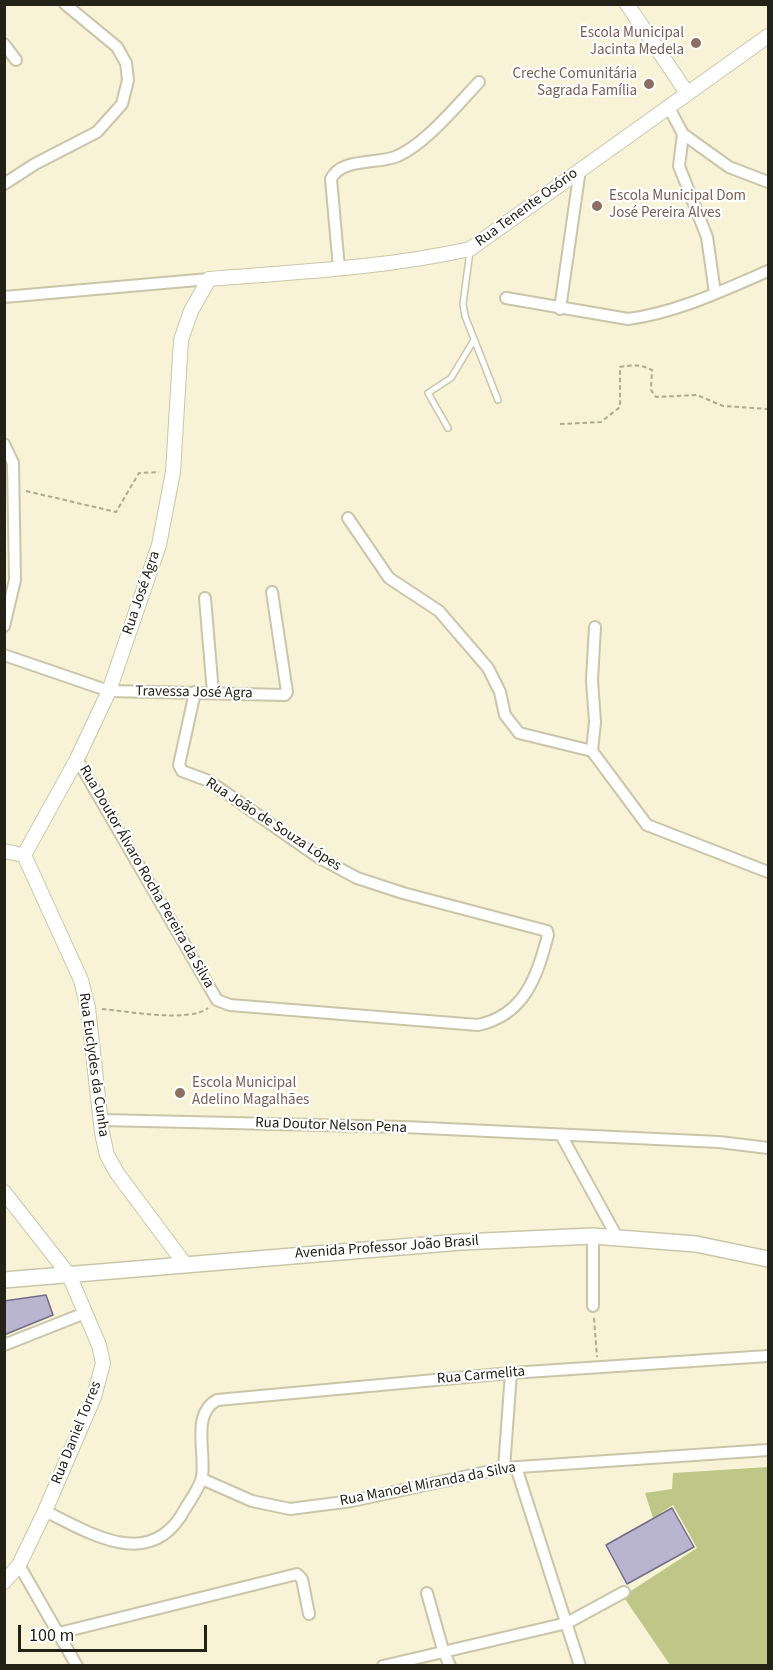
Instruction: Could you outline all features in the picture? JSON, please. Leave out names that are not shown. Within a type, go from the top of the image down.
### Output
[{"type":"main road","name":"Avenida Professor João Brasil","points":[[4,1280],[184,1263],[461,1242],[593,1236],[696,1244],[768,1259]]},
{"type":"street","points":[[4,184],[35,164],[97,132],[122,104],[128,80],[126,63],[117,47],[65,4]]},
{"type":"street","points":[[627,4],[687,93]]},
{"type":"street","name":"Rua Tenente Osório","points":[[4,297],[422,260],[470,249],[768,36]]},
{"type":"street","points":[[4,44],[16,60]]},
{"type":"street","points":[[339,268],[331,179],[333,175],[343,167],[395,157],[406,150],[421,140],[479,82]]},
{"type":"street","points":[[668,106],[683,134],[729,167],[768,182]]},
{"type":"street","points":[[683,134],[679,166],[707,237],[715,293]]},
{"type":"street","points":[[560,309],[580,169]]},
{"type":"street","points":[[506,298],[628,319],[647,316],[715,293],[768,271]]},
{"type":"street","name":"Rua José Agra","points":[[24,855],[77,759],[109,691],[159,545],[173,472],[181,340],[190,310],[209,279]]},
{"type":"street","points":[[4,444],[13,463],[15,580],[4,626]]},
{"type":"street","points":[[348,518],[389,578],[440,611],[488,668],[500,692],[507,719],[519,733],[592,752],[647,825],[768,872]]},
{"type":"street","name":"Travessa José Agra","points":[[4,655],[109,691],[287,693],[272,592]]},
{"type":"street","points":[[205,598],[213,693]]},
{"type":"street","points":[[592,752],[595,722],[592,680],[595,627]]},
{"type":"street","name":"Rua João de Souza Lópes","points":[[195,692],[179,765],[182,771],[209,782],[318,857],[357,878],[403,893],[546,930]]},
{"type":"street","name":"Rua Doutor Álvaro Rocha Pereira da Silva","points":[[77,759],[217,1000],[230,1005],[478,1025],[494,1022],[506,1015],[532,987],[548,935],[546,930]]},
{"type":"street","points":[[4,851],[24,855]]},
{"type":"street","name":"Rua Euclydes da Cunha","points":[[24,855],[72,959],[88,1008],[107,1155],[117,1173],[184,1263]]},
{"type":"street","name":"Rua Doutor Nelson Pena","points":[[102,1120],[404,1127],[719,1142],[768,1148]]},
{"type":"street","points":[[561,1135],[617,1237]]},
{"type":"street","name":"Rua Daniel Torres","points":[[4,1192],[69,1275],[99,1345],[103,1363],[100,1379],[45,1510],[19,1565],[4,1582]]},
{"type":"street","points":[[593,1236],[593,1306]]},
{"type":"street","points":[[4,1345],[85,1313]]},
{"type":"street","name":"Rua Carmelita","points":[[202,1479],[202,1416],[210,1404],[217,1400],[511,1373],[768,1356]]},
{"type":"street","points":[[504,1468],[511,1373]]},
{"type":"street","name":"Rua Manoel Miranda da Silva","points":[[202,1479],[252,1501],[290,1509],[352,1501],[504,1468],[768,1450]]},
{"type":"street","points":[[516,1467],[580,1665]]},
{"type":"street","points":[[45,1510],[109,1542],[137,1543],[158,1536],[171,1528],[181,1517],[202,1479]]},
{"type":"street","points":[[19,1565],[77,1665]]},
{"type":"street","points":[[58,1633],[299,1575],[309,1614]]},
{"type":"street","points":[[383,1665],[567,1623],[624,1592]]},
{"type":"street","points":[[427,1593],[442,1650],[450,1665]]},
{"type":"lane","points":[[470,249],[463,304],[474,340],[498,400]]},
{"type":"lane","points":[[448,428],[428,393],[451,378],[474,340]]},
{"type":"path","points":[[560,423],[601,422],[620,407],[620,367],[642,365],[652,370],[651,390],[656,397],[697,395],[723,406],[768,409]]},
{"type":"path","points":[[14,488],[116,512],[139,473],[173,472]]},
{"type":"path","points":[[88,1008],[174,1015],[201,1014],[217,1000]]},
{"type":"path","points":[[593,1306],[598,1367]]},
{"type":"green space","points":[[768,1467],[768,1665],[670,1665],[623,1596],[697,1548],[673,1505],[653,1518],[645,1493],[672,1489],[673,1473]]},
{"type":"building","points":[[46,1295],[53,1315],[4,1335],[4,1301]]},
{"type":"building","points":[[672,1508],[694,1547],[627,1584],[606,1545]]},
{"type":"place","name":"Escola Municipal Jacinta Medela","points":[[696,43]]},
{"type":"place","name":"Creche Comunitária Sagrada Família","points":[[649,84]]},
{"type":"place","name":"Escola Municipal Dom José Pereira Alves","points":[[597,206]]},
{"type":"place","name":"Escola Municipal Adelino Magalhães","points":[[180,1093]]}]
